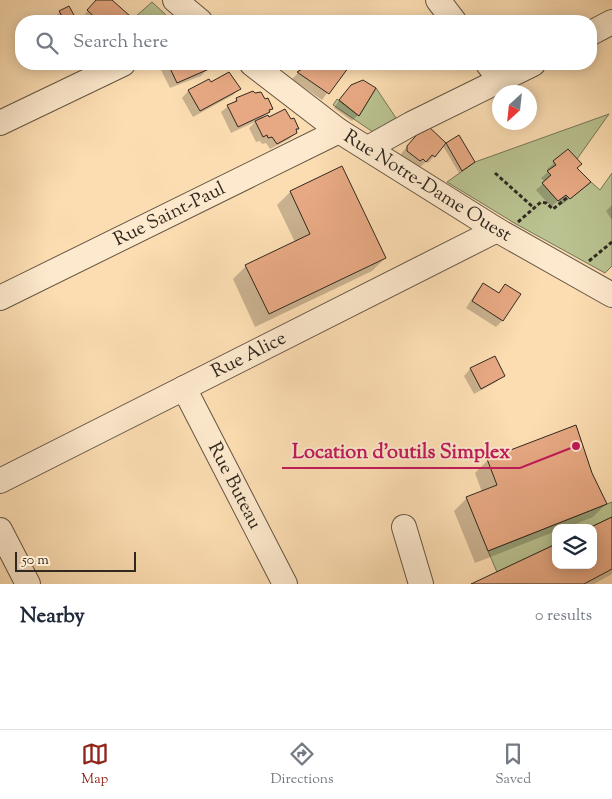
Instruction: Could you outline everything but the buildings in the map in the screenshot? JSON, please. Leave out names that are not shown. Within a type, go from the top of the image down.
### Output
[{"type":"street","points":[[174,0],[193,15]]},
{"type":"street","points":[[438,0],[449,15]]},
{"type":"street","points":[[597,30],[612,22]]},
{"type":"street","points":[[0,123],[110,70]]},
{"type":"street","name":"Rue Notre-Dame Ouest","points":[[260,70],[339,131],[506,227],[612,295]]},
{"type":"street","points":[[368,148],[411,124],[494,72]]},
{"type":"street","name":"Rue Saint-Paul","points":[[0,298],[339,131]]},
{"type":"street","name":"Rue Alice","points":[[0,481],[506,227]]},
{"type":"street","name":"Rue Buteau","points":[[184,388],[285,584]]},
{"type":"street","points":[[404,527],[421,584]]},
{"type":"street","points":[[0,530],[28,584]]},
{"type":"path","points":[[495,173],[534,208]]},
{"type":"path","points":[[506,227],[543,202],[553,209],[568,197]]},
{"type":"path","points":[[586,263],[612,242]]},
{"type":"green space","points":[[152,2],[166,15],[137,15]]},
{"type":"green space","points":[[376,88],[396,118],[373,132],[333,105],[337,99],[359,116]]},
{"type":"green space","points":[[609,114],[577,159],[568,150],[553,161],[556,165],[547,171],[551,175],[542,183],[558,201],[566,195],[571,198],[591,182],[600,190],[612,173],[612,266],[605,273],[516,224],[447,182],[475,162]]},
{"type":"green space","points":[[612,502],[612,517],[597,524],[556,524]]},
{"type":"green space","points":[[552,526],[552,546],[497,572],[488,551]]},
{"type":"place","name":"Location d'outils Simplex","points":[[576,446]]}]
